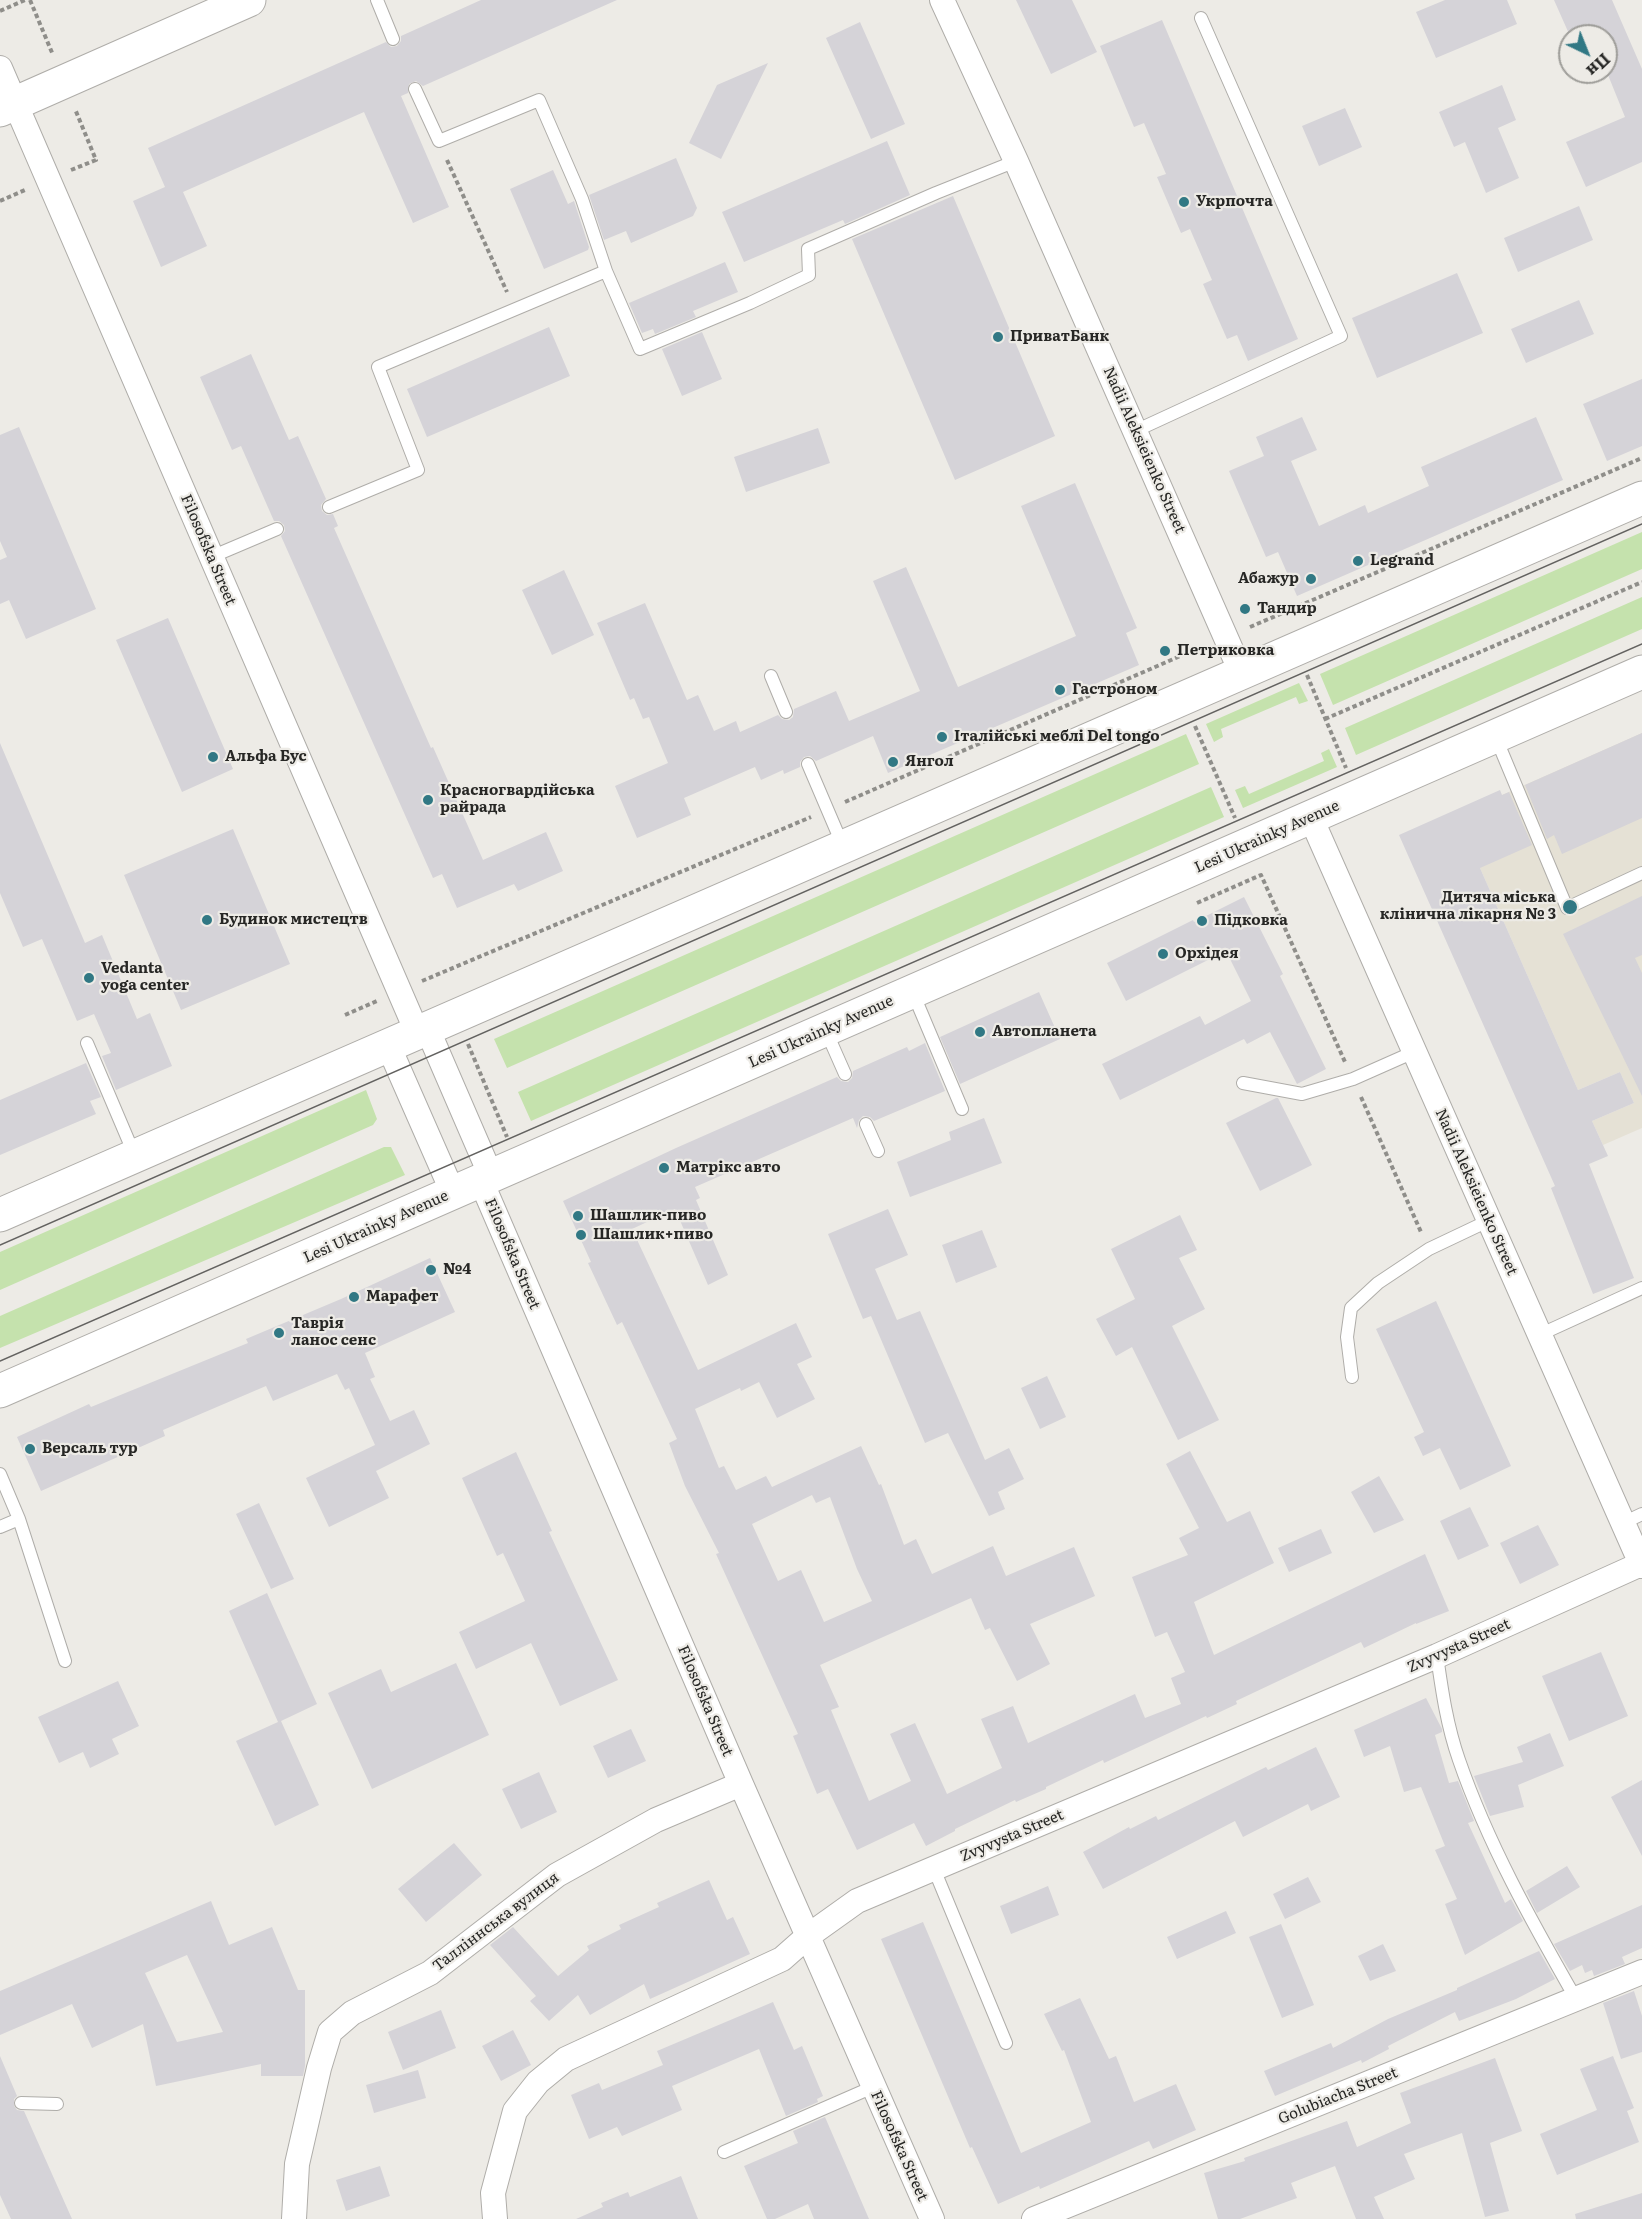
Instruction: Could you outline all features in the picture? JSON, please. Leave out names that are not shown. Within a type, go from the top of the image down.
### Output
[{"type":"main road","points":[[7,107],[249,0]]},
{"type":"main road","points":[[0,1215],[1642,498]]},
{"type":"main road","name":"Lesi Ukrainky Avenue","points":[[0,1391],[1642,672]]},
{"type":"street","name":"Nadii Aleksieienko Street","points":[[942,0],[1016,161],[1241,672]]},
{"type":"street","name":"Filosofska Street","points":[[0,68],[7,107],[211,557],[475,1184],[932,2219]]},
{"type":"street","name":"Nadii Aleksieienko Street","points":[[1311,818],[1539,1335],[1632,1519],[1642,1565]]},
{"type":"street","name":"Filosofska Street","points":[[411,1035],[475,1184]]},
{"type":"street","name":"Zvyvysta Street","points":[[495,2219],[493,2193],[515,2111],[538,2082],[566,2059],[782,1959],[808,1936],[857,1901],[1437,1656],[1642,1565]]},
{"type":"street","name":"Талліннська вулиця","points":[[294,2219],[297,2164],[319,2068],[330,2032],[352,2013],[430,1973],[557,1875],[656,1820],[741,1784]]},
{"type":"street","name":"Golubiacha Street","points":[[1034,2219],[1642,1972]]},
{"type":"lane","points":[[377,0],[393,39]]},
{"type":"lane","points":[[1135,431],[1341,336],[1201,18]]},
{"type":"lane","points":[[415,89],[439,141],[538,100],[582,199],[606,271],[640,349],[750,303],[809,275],[808,249],[1016,161]]},
{"type":"lane","points":[[329,507],[418,470],[378,367],[606,271]]},
{"type":"lane","points":[[211,557],[277,529]]},
{"type":"lane","points":[[771,676],[786,712]]},
{"type":"lane","points":[[1495,737],[1567,908],[1642,873]]},
{"type":"lane","points":[[808,764],[844,848]]},
{"type":"lane","points":[[912,992],[962,1109]]},
{"type":"lane","points":[[825,1030],[844,1074]]},
{"type":"lane","points":[[87,1043],[135,1156]]},
{"type":"lane","points":[[1243,1083],[1302,1094],[1353,1079],[1414,1052]]},
{"type":"lane","points":[[866,1124],[878,1151]]},
{"type":"lane","points":[[1352,1377],[1347,1337],[1351,1308],[1378,1283],[1429,1249],[1488,1221]]},
{"type":"lane","points":[[1539,1335],[1642,1288]]},
{"type":"lane","points":[[0,1474],[20,1519],[65,1661]]},
{"type":"lane","points":[[0,1527],[20,1519]]},
{"type":"lane","points":[[1437,1656],[1444,1706],[1459,1759],[1489,1835],[1523,1906],[1576,1999]]},
{"type":"lane","points":[[934,1869],[1006,2043]]},
{"type":"lane","points":[[724,2152],[873,2087]]},
{"type":"lane","points":[[21,2103],[57,2104]]},
{"type":"path","points":[[0,11],[25,0]]},
{"type":"path","points":[[439,141],[515,309]]},
{"type":"path","points":[[1281,613],[1642,458]]},
{"type":"path","points":[[1325,719],[1642,582]]},
{"type":"path","points":[[437,974],[828,810],[1168,662]]},
{"type":"path","points":[[1305,672],[1348,773]]},
{"type":"path","points":[[1194,722],[1237,821]]},
{"type":"path","points":[[466,1041],[508,1140]]},
{"type":"shaded area","name":"Дитяча міська клінична лікарня № 3","points":[[1642,733],[1642,1128],[1603,1145],[1592,1121],[1634,1103],[1620,1072],[1578,1090],[1480,868],[1502,795]]},
{"type":"green space","points":[[1642,532],[1642,569],[1333,705],[1320,674]]},
{"type":"green space","points":[[1642,597],[1642,629],[1356,755],[1345,728]]},
{"type":"green space","points":[[1299,683],[1308,701],[1299,704],[1296,697],[1221,729],[1223,737],[1214,742],[1206,724]]},
{"type":"green space","points":[[1186,734],[1199,764],[507,1068],[494,1039]]},
{"type":"green space","points":[[1329,749],[1337,767],[1243,808],[1235,790],[1245,786],[1249,794],[1324,761],[1321,753]]},
{"type":"green space","points":[[1211,787],[1224,817],[531,1121],[518,1092]]},
{"type":"green space","points":[[366,1090],[377,1119],[373,1125],[0,1290],[0,1252]]},
{"type":"green space","points":[[384,1147],[391,1147],[405,1175],[0,1348],[0,1316]]},
{"type":"building","points":[[481,0],[617,0],[423,86],[416,81],[409,84],[408,93],[401,96],[449,207],[413,223],[364,112],[183,192],[207,246],[161,267],[133,201],[165,187],[148,148],[386,42],[391,47],[397,46],[401,41],[401,36]]},
{"type":"building","points":[[1016,0],[1072,0],[1097,52],[1051,74]]},
{"type":"building","points":[[1445,0],[1507,0],[1517,24],[1436,58],[1416,12]]},
{"type":"building","points":[[1554,0],[1612,0],[1642,69],[1642,162],[1586,187],[1566,142],[1625,117],[1612,84],[1618,84],[1618,24],[1565,24]]},
{"type":"building","points":[[1162,20],[1298,339],[1248,361],[1237,335],[1227,339],[1203,284],[1212,280],[1190,229],[1181,233],[1157,177],[1166,174],[1144,123],[1134,127],[1100,46]]},
{"type":"building","points":[[860,22],[905,124],[871,139],[826,38]]},
{"type":"building","points":[[768,63],[721,159],[689,143],[717,85]]},
{"type":"building","points":[[1502,85],[1516,120],[1498,128],[1519,178],[1486,193],[1465,142],[1454,147],[1439,112]]},
{"type":"building","points":[[1345,108],[1362,147],[1319,166],[1302,126]]},
{"type":"building","points":[[887,141],[910,195],[845,224],[843,220],[744,262],[722,212]]},
{"type":"building","points":[[676,158],[697,208],[693,216],[631,243],[626,231],[604,240],[589,195]]},
{"type":"building","points":[[553,170],[568,204],[574,201],[589,247],[588,250],[544,269],[510,189]]},
{"type":"building","points":[[953,196],[1055,436],[955,480],[852,239]]},
{"type":"building","points":[[1579,206],[1593,240],[1518,272],[1504,238]]},
{"type":"building","points":[[725,262],[738,292],[693,311],[696,317],[655,334],[653,329],[642,333],[629,303]]},
{"type":"building","points":[[1457,273],[1483,333],[1377,378],[1352,318]]},
{"type":"building","points":[[1579,300],[1594,334],[1526,363],[1511,329]]},
{"type":"building","points":[[549,327],[570,376],[427,437],[407,389]]},
{"type":"building","points":[[702,332],[722,379],[682,396],[662,349]]},
{"type":"building","points":[[251,354],[289,440],[298,436],[326,499],[321,505],[322,511],[327,515],[333,514],[338,526],[334,528],[483,860],[546,832],[563,871],[518,891],[514,884],[457,908],[442,874],[433,878],[281,536],[285,531],[284,525],[279,521],[274,521],[241,446],[232,450],[200,377]]},
{"type":"building","points":[[1642,379],[1642,446],[1607,461],[1583,404]]},
{"type":"building","points":[[1302,417],[1317,450],[1291,461],[1319,526],[1365,505],[1368,513],[1429,486],[1421,467],[1536,417],[1563,480],[1297,596],[1278,552],[1266,557],[1229,471],[1264,456],[1256,437]]},
{"type":"building","points":[[19,427],[96,609],[26,639],[9,600],[0,604],[0,560],[7,557],[0,541],[0,435]]},
{"type":"building","points":[[818,428],[830,463],[746,492],[734,457]]},
{"type":"building","points":[[1075,483],[1137,628],[1126,633],[1139,665],[888,773],[873,736],[816,761],[810,756],[804,757],[800,762],[800,767],[784,774],[783,770],[761,780],[755,767],[684,798],[691,815],[637,838],[615,786],[668,763],[649,717],[643,719],[634,698],[630,700],[597,623],[645,603],[687,700],[698,695],[714,731],[736,721],[740,732],[778,715],[782,719],[789,720],[793,717],[794,709],[836,691],[849,721],[920,691],[873,581],[906,567],[958,687],[1076,636],[1021,506]]},
{"type":"building","points":[[564,570],[594,635],[552,655],[522,590]]},
{"type":"building","points":[[168,618],[233,769],[182,792],[116,640]]},
{"type":"building","points":[[1642,733],[1642,818],[1562,854],[1554,835],[1547,839],[1525,785]]},
{"type":"building","points":[[0,743],[85,943],[102,935],[137,1019],[150,1013],[172,1066],[116,1090],[102,1056],[111,1053],[94,1014],[77,1021],[42,939],[23,947],[0,893]]},
{"type":"building","points":[[1500,790],[1502,795],[1509,792],[1532,845],[1480,868],[1578,1090],[1620,1072],[1634,1103],[1592,1121],[1608,1156],[1589,1164],[1634,1278],[1593,1294],[1551,1188],[1555,1186],[1399,835]]},
{"type":"building","name":"Будинок мистецтв","points":[[233,829],[290,964],[181,1010],[124,875]]},
{"type":"building","points":[[1642,896],[1642,955],[1635,958],[1642,973],[1642,1096],[1563,934]]},
{"type":"building","points":[[1244,897],[1283,974],[1280,976],[1326,1069],[1297,1084],[1270,1032],[1247,1044],[1244,1039],[1120,1100],[1102,1064],[1200,1016],[1205,1025],[1251,1001],[1226,951],[1126,1001],[1107,963]]},
{"type":"building","points":[[1039,992],[1060,1039],[960,1084],[940,1037]]},
{"type":"building","points":[[925,1043],[945,1091],[874,1121],[870,1117],[863,1116],[857,1128],[853,1118],[695,1187],[700,1198],[696,1200],[728,1275],[708,1285],[675,1209],[632,1229],[698,1370],[796,1323],[812,1357],[797,1364],[815,1399],[777,1418],[759,1382],[741,1391],[740,1388],[695,1409],[719,1468],[724,1466],[736,1490],[766,1476],[772,1487],[861,1446],[879,1485],[881,1484],[904,1545],[916,1539],[932,1574],[993,1546],[1006,1576],[1074,1547],[1095,1596],[1030,1624],[1050,1664],[1017,1681],[990,1628],[985,1630],[971,1598],[820,1665],[839,1707],[831,1710],[869,1801],[911,1781],[890,1734],[915,1723],[947,1794],[1002,1768],[981,1719],[1013,1706],[1028,1743],[1135,1694],[1145,1718],[1181,1704],[1171,1678],[1185,1672],[1167,1632],[1155,1637],[1132,1577],[1188,1555],[1179,1538],[1199,1528],[1166,1464],[1190,1451],[1227,1522],[1250,1511],[1274,1563],[1194,1602],[1214,1655],[1425,1554],[1449,1611],[1416,1623],[1364,1648],[1361,1642],[1236,1701],[1237,1704],[1207,1718],[1206,1716],[1104,1763],[1103,1760],[1016,1802],[1015,1800],[926,1846],[914,1823],[857,1850],[828,1789],[817,1794],[793,1736],[798,1734],[716,1554],[719,1553],[685,1486],[669,1443],[677,1439],[622,1322],[617,1325],[588,1263],[591,1262],[563,1201],[837,1077],[841,1081],[848,1082],[852,1078],[853,1071],[907,1047],[909,1051]],"holes":[[[812,1495],[816,1503],[830,1497],[857,1569],[872,1601],[824,1622],[801,1570],[778,1581],[752,1524]]]},
{"type":"building","points":[[86,1063],[101,1097],[90,1101],[96,1114],[0,1155],[0,1100]]},
{"type":"building","points":[[1276,1098],[1312,1165],[1260,1191],[1226,1123]]},
{"type":"building","points":[[984,1118],[1002,1163],[910,1197],[897,1162],[951,1140],[949,1132]]},
{"type":"building","points":[[888,1209],[908,1255],[875,1269],[897,1320],[920,1311],[985,1460],[1009,1448],[1024,1479],[998,1492],[1005,1509],[989,1516],[948,1433],[925,1443],[871,1316],[863,1319],[828,1234]]},
{"type":"building","points":[[1180,1215],[1197,1250],[1179,1258],[1205,1309],[1172,1326],[1219,1420],[1178,1440],[1132,1347],[1116,1356],[1096,1319],[1135,1299],[1111,1249]]},
{"type":"building","points":[[982,1230],[997,1267],[956,1283],[942,1245]]},
{"type":"building","points":[[430,1258],[455,1312],[365,1353],[375,1377],[370,1379],[390,1421],[414,1410],[430,1444],[376,1471],[389,1498],[329,1527],[306,1478],[375,1445],[349,1388],[345,1390],[337,1374],[273,1401],[266,1386],[163,1430],[165,1436],[41,1491],[17,1437],[89,1404],[91,1407],[248,1343],[246,1339]]},
{"type":"building","points":[[1436,1301],[1511,1466],[1460,1490],[1440,1448],[1423,1456],[1414,1437],[1424,1432],[1376,1329]]},
{"type":"building","points":[[1047,1376],[1066,1417],[1040,1429],[1021,1388]]},
{"type":"building","points":[[516,1452],[552,1531],[549,1532],[618,1680],[560,1706],[531,1643],[476,1669],[459,1632],[525,1601],[503,1553],[497,1556],[462,1478]]},
{"type":"building","points":[[1379,1476],[1404,1520],[1374,1533],[1351,1492]]},
{"type":"building","points":[[259,1503],[294,1579],[271,1589],[236,1514]]},
{"type":"building","points":[[1470,1507],[1489,1546],[1458,1560],[1440,1521]]},
{"type":"building","points":[[1538,1525],[1559,1565],[1520,1584],[1500,1543]]},
{"type":"building","points":[[1321,1529],[1332,1553],[1289,1572],[1278,1548]]},
{"type":"building","points":[[267,1593],[317,1704],[281,1721],[319,1805],[275,1826],[236,1741],[278,1722],[229,1611]]},
{"type":"building","points":[[1601,1652],[1628,1716],[1569,1741],[1542,1676]]},
{"type":"building","points":[[456,1663],[489,1735],[372,1789],[328,1693],[381,1669],[391,1692]]},
{"type":"building","points":[[118,1681],[139,1726],[112,1739],[119,1754],[90,1768],[83,1752],[59,1763],[38,1717]]},
{"type":"building","points":[[1426,1698],[1442,1729],[1442,1732],[1435,1735],[1449,1783],[1458,1781],[1474,1821],[1468,1823],[1505,1903],[1511,1899],[1523,1921],[1465,1955],[1445,1904],[1457,1899],[1435,1850],[1445,1846],[1421,1787],[1404,1792],[1390,1746],[1364,1757],[1354,1730]]},
{"type":"building","points":[[631,1729],[646,1761],[608,1778],[593,1746]]},
{"type":"building","points":[[1550,1733],[1564,1766],[1518,1785],[1524,1807],[1490,1816],[1474,1776],[1523,1762],[1517,1747]]},
{"type":"building","points":[[1316,1747],[1340,1797],[1311,1811],[1308,1804],[1243,1837],[1235,1821],[1103,1889],[1083,1852],[1129,1827],[1130,1829],[1156,1816],[1158,1820],[1266,1767],[1268,1770]]},
{"type":"building","points":[[539,1772],[557,1812],[521,1829],[502,1789]]},
{"type":"building","points":[[1642,1780],[1642,1856],[1611,1797]]},
{"type":"building","points":[[454,1843],[482,1875],[426,1922],[398,1889]]},
{"type":"building","points":[[1567,1866],[1580,1887],[1537,1913],[1526,1891]]},
{"type":"building","points":[[1308,1877],[1321,1902],[1285,1919],[1273,1894]]},
{"type":"building","points":[[709,1880],[727,1920],[733,1917],[750,1954],[650,1999],[644,1984],[590,2015],[578,1995],[549,2021],[530,2001],[536,1996],[490,1945],[513,1927],[558,1976],[589,1950],[587,1946],[621,1929],[619,1925],[659,1907],[657,1903]]},
{"type":"building","points":[[1048,1886],[1059,1915],[1011,1934],[1000,1906]]},
{"type":"building","points":[[211,1901],[229,1945],[272,1927],[298,1990],[305,1990],[303,2076],[261,2076],[261,2064],[156,2086],[143,2024],[92,2048],[72,2004],[0,2035],[0,1991]],"holes":[[[187,1955],[223,2032],[177,2042],[145,1973]]]},
{"type":"building","points":[[1642,1905],[1642,1948],[1622,1957],[1625,1964],[1594,1976],[1592,1970],[1585,1973],[1582,1965],[1570,1971],[1554,1944]]},
{"type":"building","points":[[1226,1911],[1236,1933],[1177,1959],[1167,1937]]},
{"type":"building","points":[[923,1922],[1021,2153],[1091,2122],[1064,2050],[1062,2051],[1044,2014],[1080,1998],[1109,2059],[1116,2056],[1134,2102],[1176,2084],[1196,2130],[1153,2149],[1149,2141],[1040,2189],[1039,2186],[998,2204],[972,2147],[970,2148],[881,1939]]},
{"type":"building","points":[[1281,1924],[1314,2005],[1282,2018],[1249,1937]]},
{"type":"building","points":[[1383,1944],[1396,1971],[1370,1981],[1358,1956]]},
{"type":"building","points":[[1539,1951],[1555,1979],[1516,1999],[1459,2021],[1455,2012],[1388,2046],[1389,2049],[1362,2063],[1361,2060],[1275,2096],[1264,2071],[1331,2043],[1333,2048],[1388,2019],[1457,1990],[1457,1988]]},
{"type":"building","points":[[1634,1991],[1642,2016],[1642,2052],[1621,2059],[1603,2003]]},
{"type":"building","points":[[773,2002],[794,2050],[802,2046],[823,2096],[817,2099],[818,2102],[786,2116],[759,2049],[672,2086],[682,2110],[622,2136],[617,2127],[589,2139],[571,2095],[599,2083],[602,2090],[663,2065],[657,2051]]},
{"type":"building","points":[[441,2010],[456,2048],[403,2070],[388,2032]]},
{"type":"building","points":[[513,2030],[531,2065],[501,2081],[482,2046]]},
{"type":"building","points":[[0,2056],[17,2096],[14,2099],[14,2106],[17,2110],[24,2111],[72,2219],[11,2219],[0,2195]]},
{"type":"building","points":[[1613,2056],[1634,2108],[1627,2111],[1639,2142],[1557,2175],[1540,2134],[1597,2110],[1580,2069]]},
{"type":"building","points":[[1495,2058],[1522,2131],[1490,2143],[1509,2211],[1485,2217],[1462,2133],[1404,2154],[1415,2179],[1374,2197],[1384,2219],[1356,2219],[1335,2166],[1291,2183],[1297,2198],[1240,2219],[1218,2219],[1204,2173],[1245,2161],[1244,2158],[1347,2121],[1357,2147],[1411,2123],[1400,2093]]},
{"type":"building","points":[[418,2070],[426,2098],[374,2113],[366,2085]]},
{"type":"building","points":[[825,2117],[869,2219],[814,2219],[808,2204],[775,2219],[767,2219],[744,2166],[798,2143],[793,2131]]},
{"type":"building","points":[[380,2166],[390,2196],[346,2211],[336,2180]]},
{"type":"building","points":[[681,2176],[698,2219],[576,2219],[603,2207],[601,2203],[628,2192],[630,2197]]},
{"type":"building","points":[[1642,2193],[1642,2219],[1576,2219],[1575,2214]]},
{"type":"tram line","points":[[0,1245],[1642,524]]},
{"type":"tram line","points":[[0,1361],[1642,644]]},
{"type":"place","name":"Укрпочта","points":[[1184,202]]},
{"type":"place","name":"ПриватБанк","points":[[998,337]]},
{"type":"place","name":"Legrand","points":[[1358,561]]},
{"type":"place","name":"Абажур","points":[[1311,579]]},
{"type":"place","name":"Тандир","points":[[1245,609]]},
{"type":"place","name":"Петриковка","points":[[1165,651]]},
{"type":"place","name":"Гастроном","points":[[1060,690]]},
{"type":"place","name":"Італійські меблі Del tongo","points":[[942,737]]},
{"type":"place","name":"Альфа Бус","points":[[213,757]]},
{"type":"place","name":"Янгол","points":[[893,762]]},
{"type":"place","name":"Красногвардійська райрада","points":[[428,800]]},
{"type":"place","name":"Дитяча міська клінична лікарня № 3","points":[[1570,907]]},
{"type":"place","name":"Будинок мистецтв","points":[[207,920]]},
{"type":"place","name":"Підковка","points":[[1202,921]]},
{"type":"place","name":"Орхідея","points":[[1163,954]]},
{"type":"place","name":"Vedanta yoga center","points":[[89,978]]},
{"type":"place","name":"Автопланета","points":[[980,1032]]},
{"type":"place","name":"Матрікс авто","points":[[664,1168]]},
{"type":"place","name":"Шашлик-пиво","points":[[578,1216]]},
{"type":"place","name":"Шашлик+пиво","points":[[581,1235]]},
{"type":"place","name":"№4","points":[[431,1270]]},
{"type":"place","name":"Марафет","points":[[354,1297]]},
{"type":"place","name":"Таврія ланос сенс","points":[[279,1333]]},
{"type":"place","name":"Версаль тур","points":[[30,1449]]}]
